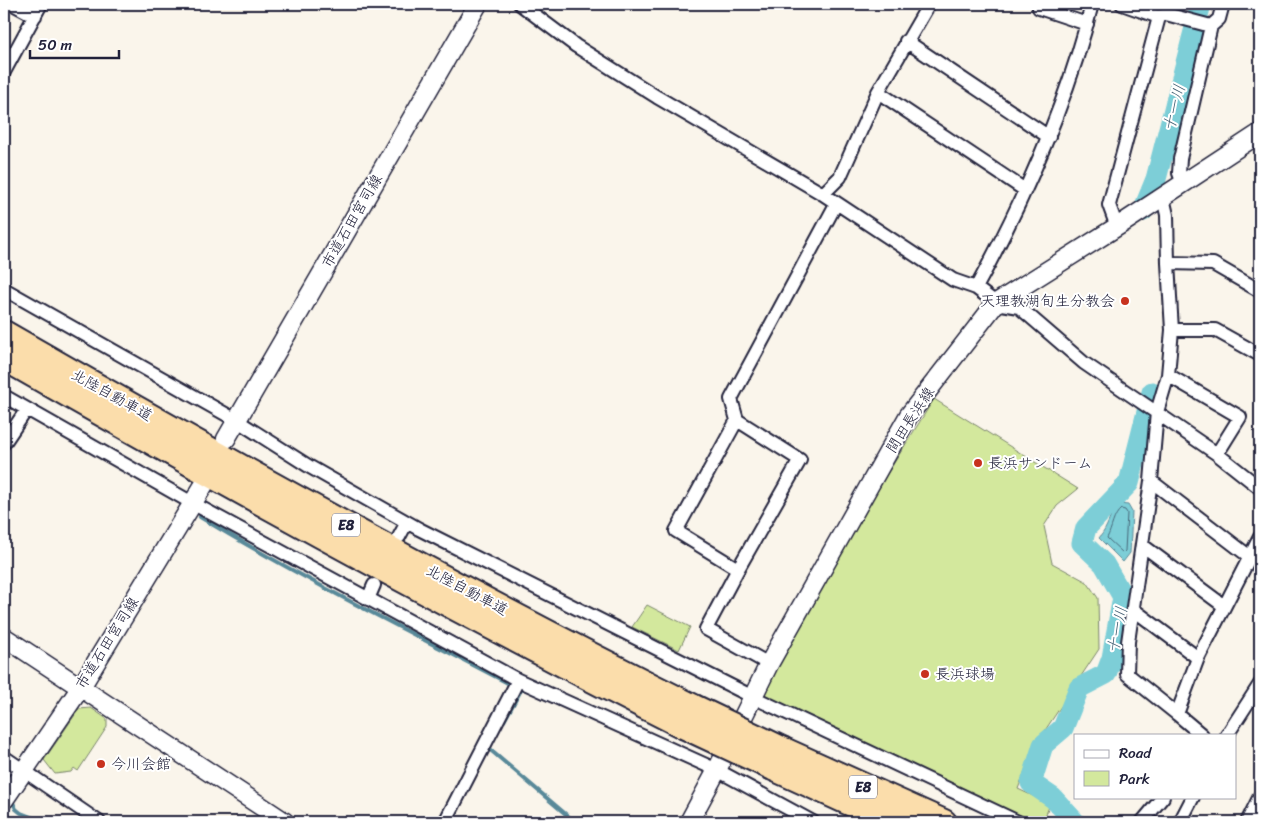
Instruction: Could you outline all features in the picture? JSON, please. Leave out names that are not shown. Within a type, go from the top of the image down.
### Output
[{"type":"highway","name":"北陸自動車道","points":[[4,333],[366,536],[532,625],[689,716]]},
{"type":"highway","name":"北陸自動車道","points":[[4,358],[364,560],[504,635],[689,716],[778,759],[891,822]]},
{"type":"highway","name":"北陸自動車道","points":[[778,759],[944,822]]},
{"type":"street","points":[[13,4],[35,16]]},
{"type":"street","points":[[4,72],[41,4]]},
{"type":"street","name":"市道石田宮司線","points":[[226,439],[478,4]]},
{"type":"street","points":[[520,4],[576,46],[657,97],[823,194],[953,280],[976,288],[996,302],[1019,307],[1084,363],[1217,454],[1260,488]]},
{"type":"street","points":[[823,194],[840,177],[878,92],[929,4]]},
{"type":"street","points":[[1040,4],[1039,8],[1087,24]]},
{"type":"street","points":[[976,288],[1008,229],[1049,137],[1059,112],[1092,4]]},
{"type":"street","points":[[1122,4],[1159,17],[1166,14],[1212,26]]},
{"type":"street","points":[[1183,184],[1179,173],[1180,159],[1212,26],[1219,19],[1223,4]]},
{"type":"street","points":[[1121,224],[1108,205],[1159,17]]},
{"type":"street","points":[[906,41],[1049,137]]},
{"type":"street","points":[[878,92],[1025,190]]},
{"type":"street","name":"間田長浜線","points":[[689,822],[769,664],[909,416],[996,302],[1121,224],[1164,200],[1183,184],[1260,133]]},
{"type":"street","points":[[1164,200],[1167,215],[1172,330],[1168,375],[1157,412],[1151,481],[1128,642],[1127,674],[1177,714],[1195,733]]},
{"type":"street","points":[[769,664],[706,629],[800,460],[737,420],[731,399],[836,204]]},
{"type":"street","points":[[1168,264],[1212,264],[1260,291]]},
{"type":"street","points":[[4,289],[236,420],[310,467],[406,522],[753,697],[1018,822]]},
{"type":"street","points":[[1172,330],[1215,330],[1260,355]]},
{"type":"street","points":[[1168,375],[1240,417],[1217,454]]},
{"type":"street","points":[[4,396],[194,504],[518,680],[717,770],[813,822]]},
{"type":"street","points":[[4,443],[27,409]]},
{"type":"street","points":[[737,420],[676,531],[738,569]]},
{"type":"street","points":[[1151,481],[1250,556]]},
{"type":"street","name":"市道石田宮司線","points":[[7,796],[81,687],[194,504],[205,483]]},
{"type":"street","points":[[399,537],[406,522]]},
{"type":"street","points":[[1177,714],[1198,658],[1260,537]]},
{"type":"street","points":[[1142,545],[1224,606]]},
{"type":"street","points":[[368,599],[374,585]]},
{"type":"street","points":[[1134,610],[1198,658]]},
{"type":"street","points":[[4,637],[285,822]]},
{"type":"street","points":[[445,822],[518,680]]},
{"type":"street","points":[[1228,734],[1260,684]]},
{"type":"street","points":[[4,757],[99,822]]},
{"type":"street","points":[[1247,822],[1260,796]]},
{"type":"street","points":[[1142,822],[1161,798]]},
{"type":"street","points":[[1180,822],[1192,798]]},
{"type":"green space","points":[[934,399],[1078,489],[1057,506],[1044,526],[1052,563],[1087,582],[1098,598],[1099,649],[1034,747],[1018,789],[1050,804],[1043,822],[1020,822],[756,704],[882,482]]},
{"type":"green space","points":[[647,605],[690,627],[679,650],[632,627]]},
{"type":"green space","points":[[91,708],[107,719],[107,727],[78,771],[74,768],[71,772],[55,774],[44,760],[79,709]]},
{"type":"water","points":[[1119,504],[1128,505],[1132,512],[1130,553],[1123,562],[1099,538]]},
{"type":"waterway","name":"十一川","points":[[1143,211],[1156,179],[1201,4]]},
{"type":"waterway","name":"十一川","points":[[1075,822],[1053,798],[1031,783],[1043,745],[1063,728],[1079,688],[1106,674],[1112,658],[1123,597],[1104,564],[1082,543],[1086,528],[1129,483],[1152,392]]},
{"type":"waterway","points":[[200,517],[319,585],[521,690],[504,721]]},
{"type":"waterway","points":[[489,746],[488,748],[575,822]]},
{"type":"waterway","points":[[11,798],[16,809],[21,813],[44,822]]},
{"type":"place","name":"天理教湖旬生分教会","points":[[1125,301]]},
{"type":"place","name":"長浜サンドーム","points":[[978,463]]},
{"type":"place","name":"長浜球場","points":[[925,674]]},
{"type":"place","name":"今川会館","points":[[101,764]]}]
